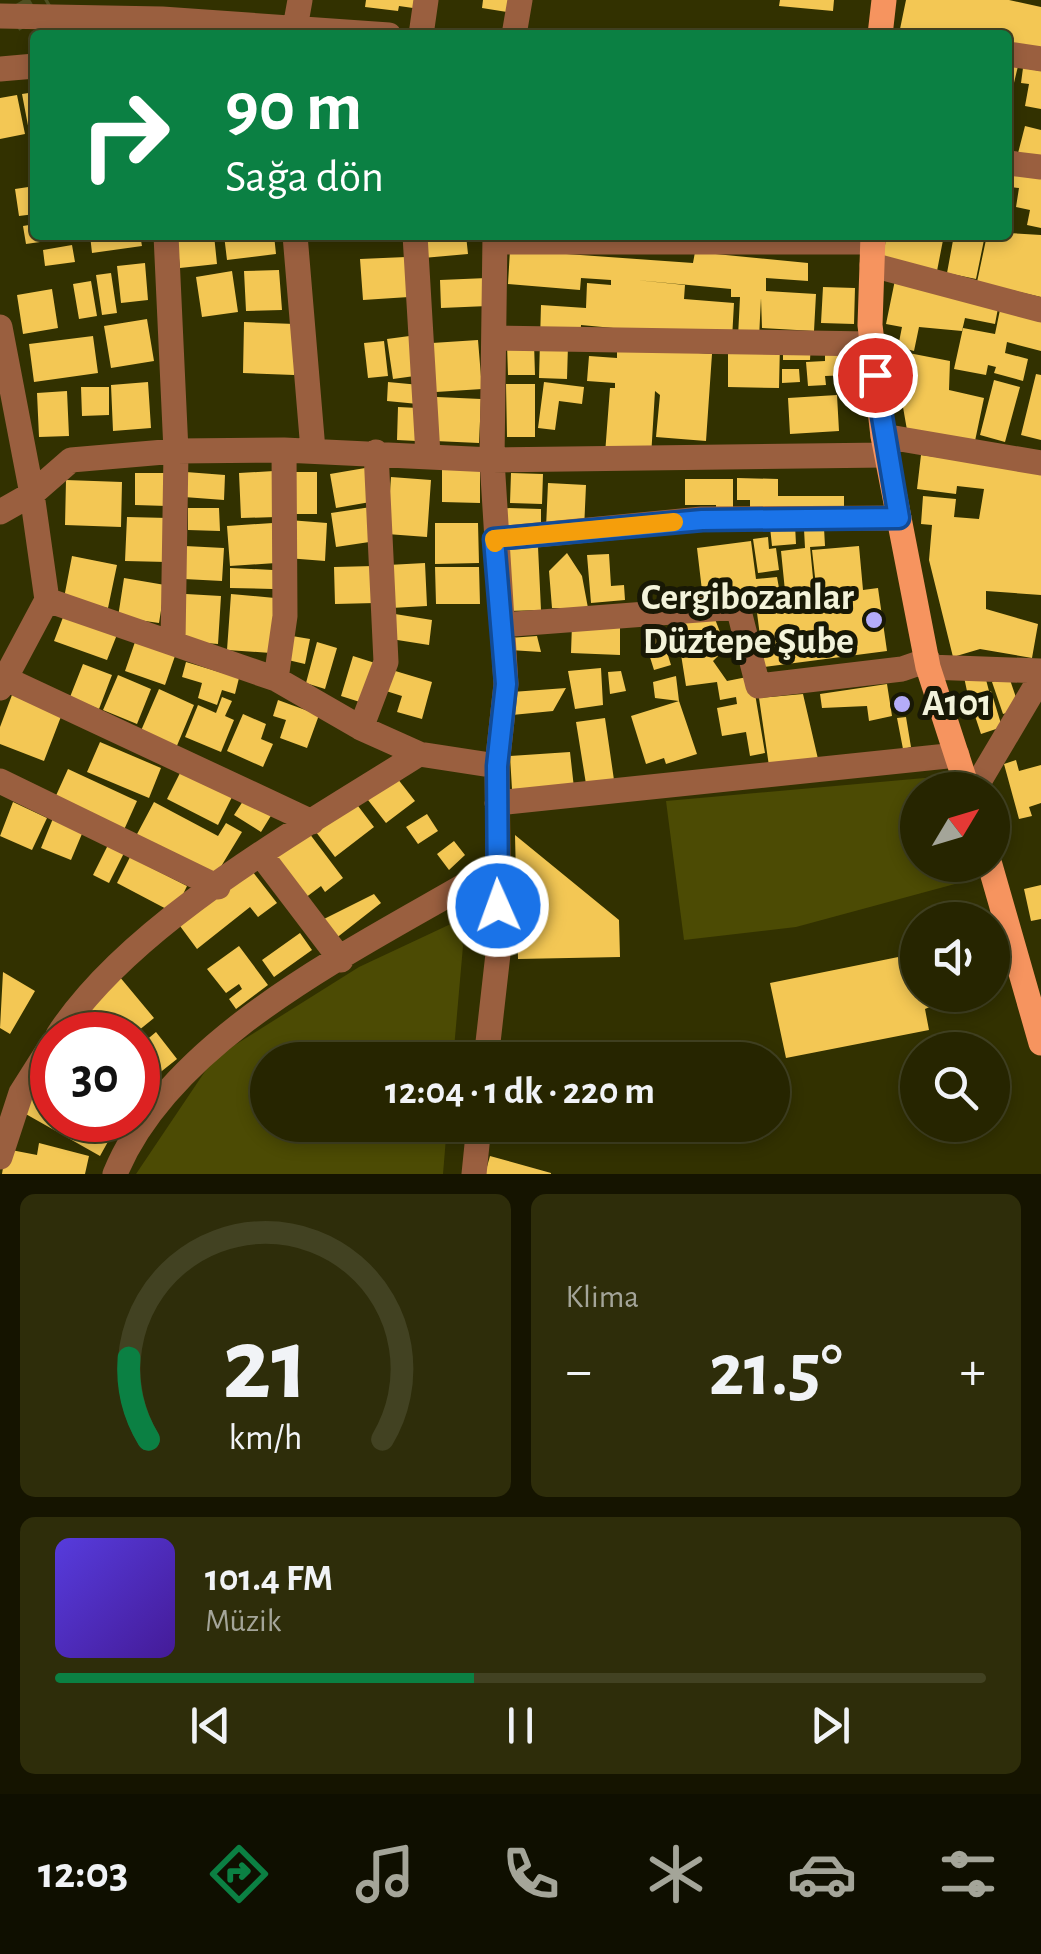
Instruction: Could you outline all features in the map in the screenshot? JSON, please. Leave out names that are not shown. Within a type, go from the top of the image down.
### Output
[{"type":"main road","points":[[881,30],[884,0]]},
{"type":"main road","points":[[873,247],[872,344],[885,446],[928,664],[964,772]]},
{"type":"main road","points":[[995,882],[1041,1043]]},
{"type":"street","points":[[295,28],[300,0]]},
{"type":"street","points":[[422,30],[426,0]]},
{"type":"street","points":[[515,30],[520,0]]},
{"type":"street","points":[[0,16],[162,9],[322,30]]},
{"type":"street","points":[[1012,55],[1041,59]]},
{"type":"street","points":[[0,70],[30,67]]},
{"type":"street","points":[[1012,164],[1041,168]]},
{"type":"street","points":[[166,240],[176,451],[173,643]]},
{"type":"street","points":[[295,240],[313,450]]},
{"type":"street","points":[[416,240],[428,455]]},
{"type":"street","points":[[488,1042],[499,945],[497,766],[506,684],[492,460],[496,240]]},
{"type":"street","points":[[580,240],[873,247],[1041,310]]},
{"type":"street","points":[[0,327],[32,494],[47,600],[3,684],[312,822]]},
{"type":"street","points":[[496,338],[872,344]]},
{"type":"street","points":[[0,512],[32,494],[71,460],[176,451],[313,450],[492,460],[885,446],[1041,462]]},
{"type":"street","points":[[276,679],[284,616],[284,450]]},
{"type":"street","points":[[361,728],[386,662],[376,452]]},
{"type":"street","points":[[494,539],[702,520],[899,518]]},
{"type":"street","points":[[47,600],[276,679],[361,728],[419,754],[497,766]]},
{"type":"street","points":[[502,625],[738,607],[758,686],[928,664],[1041,674],[982,772]]},
{"type":"street","points":[[77,1012],[112,970],[218,887],[419,754]]},
{"type":"street","points":[[497,803],[957,755]]},
{"type":"street","points":[[0,781],[218,887]]},
{"type":"street","points":[[262,856],[341,960]]},
{"type":"street","points":[[115,1174],[124,1152],[165,1094],[224,1034],[496,867]]},
{"type":"street","points":[[1,1150],[30,1079]]},
{"type":"street","points":[[474,1174],[477,1142]]},
{"type":"shaded area","points":[[900,780],[900,882],[962,882],[796,927],[684,940],[666,801]]},
{"type":"shaded area","points":[[455,922],[463,946],[455,1042],[250,1042],[250,1142],[446,1142],[443,1174],[136,1174],[214,1058],[359,967]]},
{"type":"building","points":[[366,0],[414,0],[413,8],[399,6],[398,11],[365,7]]},
{"type":"building","points":[[483,0],[508,0],[507,12],[482,8]]},
{"type":"building","points":[[780,0],[834,0],[833,11],[779,6]]},
{"type":"building","points":[[906,0],[1009,0],[1041,7],[1041,57],[1012,51],[1012,30],[900,29]]},
{"type":"building","points":[[1012,64],[1018,66],[1012,87]]},
{"type":"building","points":[[1023,68],[1041,71],[1041,109],[1025,106],[1029,84],[1021,83]]},
{"type":"building","points":[[30,93],[30,136],[22,94]]},
{"type":"building","points":[[17,95],[25,134],[0,139],[0,98]]},
{"type":"building","points":[[1025,126],[1041,130],[1041,162],[1017,157]]},
{"type":"building","points":[[1015,167],[1041,172],[1041,228],[1027,225],[1030,210],[1016,207],[1019,188],[1012,187]]},
{"type":"building","points":[[30,187],[30,215],[19,216],[15,189]]},
{"type":"building","points":[[30,225],[30,240],[54,240],[26,244],[23,226]]},
{"type":"building","points":[[1012,233],[1041,235],[1041,297],[977,282],[986,240],[1012,240]]},
{"type":"building","points":[[91,240],[141,240],[142,246],[92,253]]},
{"type":"building","points":[[177,240],[215,240],[217,264],[180,268]]},
{"type":"building","points":[[225,240],[275,240],[276,254],[227,260]]},
{"type":"building","points":[[421,240],[467,240],[468,254],[423,258]]},
{"type":"building","points":[[885,240],[943,240],[937,271],[881,259]]},
{"type":"building","points":[[953,240],[984,240],[976,279],[947,273]]},
{"type":"building","points":[[72,245],[75,262],[45,266],[43,250]]},
{"type":"building","points":[[510,250],[693,263],[695,252],[808,263],[808,281],[766,278],[766,291],[816,294],[814,331],[762,328],[761,298],[759,338],[738,337],[740,297],[731,297],[731,289],[636,280],[685,285],[684,299],[734,303],[732,339],[581,325],[580,346],[568,345],[567,379],[539,378],[541,305],[586,308],[587,283],[611,285],[611,280],[581,278],[580,290],[508,284]]},
{"type":"building","points":[[406,257],[409,297],[363,300],[360,259]]},
{"type":"building","points":[[145,263],[148,300],[121,303],[117,266]]},
{"type":"building","points":[[279,270],[282,310],[246,311],[244,271]]},
{"type":"building","points":[[232,271],[238,312],[202,317],[196,277]]},
{"type":"building","points":[[111,273],[117,313],[102,315],[96,275]]},
{"type":"building","points":[[487,278],[488,306],[441,308],[440,280]]},
{"type":"building","points":[[895,280],[999,303],[995,324],[965,318],[962,331],[919,327],[914,351],[898,347],[902,327],[886,324]]},
{"type":"building","points":[[91,281],[97,316],[79,319],[73,284]]},
{"type":"building","points":[[823,287],[855,288],[854,324],[821,323]]},
{"type":"building","points":[[52,289],[58,328],[23,334],[17,295]]},
{"type":"building","points":[[1001,305],[1041,314],[1041,351],[1007,342],[1005,353],[1028,359],[1023,381],[994,373],[996,367],[988,365],[986,375],[954,369],[963,328],[995,334]]},
{"type":"building","points":[[147,319],[154,361],[111,368],[104,326]]},
{"type":"building","points":[[244,322],[295,324],[294,375],[243,373]]},
{"type":"building","points":[[417,335],[422,375],[393,379],[387,339]]},
{"type":"building","points":[[93,336],[98,373],[34,382],[29,344]]},
{"type":"building","points":[[478,340],[482,389],[436,392],[432,343]]},
{"type":"building","points":[[384,341],[388,376],[368,378],[364,343]]},
{"type":"building","points":[[728,342],[780,343],[779,388],[728,387]]},
{"type":"building","points":[[783,342],[811,342],[810,360],[783,360]]},
{"type":"building","points":[[534,343],[535,375],[508,375],[507,344]]},
{"type":"building","points":[[849,344],[850,375],[825,376],[826,385],[808,386],[806,362],[825,361],[825,346]]},
{"type":"building","points":[[893,350],[950,361],[949,390],[984,398],[975,441],[907,430]]},
{"type":"building","points":[[617,351],[712,354],[706,441],[656,437],[660,395],[655,391],[651,457],[605,454],[610,388],[615,388],[615,383],[587,381],[589,356],[617,358]]},
{"type":"building","points":[[782,369],[799,369],[800,382],[782,383]]},
{"type":"building","points":[[1036,374],[1041,375],[1041,440],[1021,435]]},
{"type":"building","points":[[994,380],[1020,387],[1005,442],[980,435]]},
{"type":"building","points":[[148,382],[151,428],[113,431],[111,385]]},
{"type":"building","points":[[388,382],[420,385],[418,404],[387,401]]},
{"type":"building","points":[[544,382],[584,387],[582,404],[559,401],[555,430],[538,428]]},
{"type":"building","points":[[506,384],[535,384],[535,437],[507,437]]},
{"type":"building","points":[[81,387],[109,387],[109,415],[82,416]]},
{"type":"building","points":[[67,391],[69,436],[39,437],[37,393]]},
{"type":"building","points":[[837,395],[839,431],[790,434],[788,398]]},
{"type":"building","points":[[437,397],[481,399],[479,443],[435,441]]},
{"type":"building","points":[[398,407],[418,408],[417,441],[397,440]]},
{"type":"building","points":[[921,455],[1041,471],[1041,595],[986,591],[986,609],[1038,624],[1032,658],[980,649],[953,657],[929,560],[932,525],[921,524],[923,496],[956,499],[954,517],[979,519],[984,489],[957,486],[956,494],[917,489]]},
{"type":"building","points":[[371,467],[376,501],[336,508],[330,474]]},
{"type":"building","points":[[442,468],[480,469],[480,503],[442,502]]},
{"type":"building","points":[[274,471],[276,517],[241,518],[239,473]]},
{"type":"building","points":[[186,472],[225,475],[224,500],[184,497]]},
{"type":"building","points":[[288,472],[317,472],[317,514],[288,514]]},
{"type":"building","points":[[135,473],[167,473],[167,506],[135,505]]},
{"type":"building","points":[[511,473],[543,474],[542,504],[510,503]]},
{"type":"building","points":[[391,477],[431,480],[427,537],[387,534]]},
{"type":"building","points":[[737,478],[778,479],[778,496],[844,496],[844,517],[750,507],[750,500],[737,500]]},
{"type":"building","points":[[685,479],[733,479],[733,514],[716,514],[716,505],[685,505]]},
{"type":"building","points":[[66,480],[122,482],[121,527],[65,525]]},
{"type":"building","points":[[548,483],[586,485],[584,530],[546,528]]},
{"type":"building","points":[[371,507],[376,541],[336,547],[331,513]]},
{"type":"building","points":[[188,508],[219,508],[220,531],[188,530]]},
{"type":"building","points":[[505,508],[541,509],[541,531],[505,531]]},
{"type":"building","points":[[127,517],[168,518],[167,562],[125,561]]},
{"type":"building","points":[[289,520],[327,523],[325,561],[287,558]]},
{"type":"building","points":[[273,523],[276,563],[230,566],[227,526]]},
{"type":"building","points":[[435,523],[478,523],[479,563],[435,564]]},
{"type":"building","points":[[795,525],[796,544],[772,546],[770,527]]},
{"type":"building","points":[[824,528],[825,546],[810,547],[814,588],[785,591],[781,551],[805,548],[804,529]]},
{"type":"building","points":[[768,537],[769,549],[776,548],[779,570],[758,573],[753,539]]},
{"type":"building","points":[[751,541],[756,579],[777,577],[781,599],[733,605],[703,599],[697,548]]},
{"type":"building","points":[[185,546],[224,548],[222,581],[184,579]]},
{"type":"building","points":[[859,546],[863,590],[878,588],[887,651],[764,667],[756,605],[844,593],[817,595],[812,550]]},
{"type":"building","points":[[538,547],[541,610],[508,611],[505,548]]},
{"type":"building","points":[[567,553],[582,576],[588,608],[552,608],[549,571]]},
{"type":"building","points":[[609,554],[611,586],[624,585],[625,600],[591,603],[587,555]]},
{"type":"building","points":[[72,556],[117,565],[108,608],[64,598]]},
{"type":"building","points":[[425,563],[427,606],[391,608],[388,565]]},
{"type":"building","points":[[374,566],[375,603],[335,604],[334,567]]},
{"type":"building","points":[[435,567],[479,567],[480,604],[436,604]]},
{"type":"building","points":[[230,568],[273,570],[273,589],[230,588]]},
{"type":"building","points":[[124,578],[165,585],[159,623],[118,617]]},
{"type":"building","points":[[186,594],[221,596],[218,644],[182,641]]},
{"type":"building","points":[[231,594],[275,598],[271,653],[227,650]]},
{"type":"building","points":[[65,612],[118,632],[107,660],[54,641]]},
{"type":"building","points":[[395,614],[432,620],[429,645],[391,639]]},
{"type":"building","points":[[715,619],[726,648],[713,661],[727,681],[752,676],[765,753],[750,756],[746,732],[722,736],[717,708],[737,704],[736,697],[720,700],[717,682],[686,686],[676,623]]},
{"type":"building","points":[[572,624],[620,626],[620,655],[571,653]]},
{"type":"building","points":[[661,633],[671,665],[654,670],[644,638]]},
{"type":"building","points":[[292,636],[310,639],[305,664],[288,660]]},
{"type":"building","points":[[537,636],[541,652],[510,650],[509,638]]},
{"type":"building","points":[[135,642],[175,656],[165,685],[125,671]]},
{"type":"building","points":[[317,642],[337,648],[325,689],[306,683]]},
{"type":"building","points":[[353,656],[375,663],[363,703],[341,696]]},
{"type":"building","points":[[186,662],[239,678],[235,694],[222,690],[217,705],[198,698],[202,683],[182,677]]},
{"type":"building","points":[[83,664],[112,675],[99,709],[70,697]]},
{"type":"building","points":[[601,668],[603,705],[575,709],[568,671]]},
{"type":"building","points":[[392,670],[432,682],[422,719],[397,712],[402,696],[386,691]]},
{"type":"building","points":[[621,671],[626,691],[610,694],[608,672]]},
{"type":"building","points":[[984,672],[989,691],[968,696],[964,677]]},
{"type":"building","points":[[118,675],[151,689],[137,724],[103,710]]},
{"type":"building","points":[[676,676],[679,701],[655,698],[653,682]]},
{"type":"building","points":[[1009,677],[1020,709],[1003,714],[992,682]]},
{"type":"building","points":[[887,684],[892,716],[869,721],[867,706],[822,708],[820,694]]},
{"type":"building","points":[[566,688],[553,711],[512,715],[512,692]]},
{"type":"building","points":[[159,689],[194,705],[176,748],[140,733]]},
{"type":"building","points":[[991,691],[1002,727],[981,734],[969,698]]},
{"type":"building","points":[[803,694],[818,759],[769,766],[759,698]]},
{"type":"building","points":[[12,695],[62,714],[44,761],[0,744],[0,727]]},
{"type":"building","points":[[222,697],[232,701],[225,716],[234,720],[221,752],[185,737],[198,705],[216,713]]},
{"type":"building","points":[[278,700],[319,715],[307,748],[280,738],[286,720],[273,716]]},
{"type":"building","points":[[679,701],[697,754],[666,764],[664,758],[646,764],[631,716]]},
{"type":"building","points":[[243,714],[266,724],[261,739],[273,744],[263,767],[227,751]]},
{"type":"building","points":[[906,717],[911,747],[903,749],[897,718]]},
{"type":"building","points":[[605,718],[614,780],[586,784],[576,722]]},
{"type":"building","points":[[100,742],[161,768],[149,798],[87,772]]},
{"type":"building","points":[[570,752],[574,788],[512,789],[510,756]]},
{"type":"building","points":[[1016,760],[1019,771],[1041,765],[1041,803],[1029,807],[1032,816],[1019,819],[1010,772],[1006,772],[1004,764]]},
{"type":"building","points":[[68,769],[137,801],[123,832],[54,800]]},
{"type":"building","points":[[182,769],[233,795],[218,825],[167,799]]},
{"type":"building","points":[[397,778],[415,801],[386,823],[368,800]]},
{"type":"building","points":[[245,798],[272,814],[261,832],[234,815]]},
{"type":"building","points":[[13,802],[47,818],[32,850],[0,836]]},
{"type":"building","points":[[154,802],[218,836],[226,823],[242,832],[214,878],[136,836]]},
{"type":"building","points":[[355,802],[374,827],[335,857],[316,832]]},
{"type":"building","points":[[427,814],[438,831],[418,844],[406,827]]},
{"type":"building","points":[[54,816],[84,829],[71,860],[41,848]]},
{"type":"building","points":[[309,833],[343,878],[325,892],[321,886],[301,901],[271,861]]},
{"type":"building","points":[[515,835],[619,920],[620,957],[518,959]]},
{"type":"building","points":[[454,841],[465,855],[449,870],[437,854]]},
{"type":"building","points":[[109,843],[125,851],[109,883],[93,875]]},
{"type":"building","points":[[130,857],[187,886],[174,913],[117,883]]},
{"type":"building","points":[[252,871],[277,903],[258,917],[250,907],[197,949],[180,926]]},
{"type":"building","points":[[1041,885],[1041,919],[1031,921],[1024,889]]},
{"type":"building","points":[[374,894],[381,903],[335,939],[322,920]]},
{"type":"building","points":[[300,933],[312,950],[274,977],[262,960]]},
{"type":"building","points":[[239,946],[268,985],[236,1009],[229,999],[242,989],[239,984],[226,993],[207,969]]},
{"type":"building","points":[[900,957],[900,1012],[926,1012],[929,1030],[900,1032],[900,1036],[790,1057],[790,1042],[783,1042],[770,983]]},
{"type":"building","points":[[3,972],[35,991],[10,1034],[0,1028]]},
{"type":"building","points":[[119,976],[149,1012],[92,1012],[85,1004]]},
{"type":"building","points":[[160,1037],[177,1059],[160,1072]]},
{"type":"building","points":[[75,1142],[108,1142],[100,1156]]},
{"type":"building","points":[[39,1143],[89,1156],[85,1174],[2,1174],[6,1149],[37,1155]]},
{"type":"building","points":[[490,1156],[551,1173],[551,1174],[485,1174]]},
{"type":"tunnel","points":[[13,20],[48,0]]},
{"type":"slow traffic","points":[[495,543],[494,539],[674,522]]},
{"type":"place","name":"Cergibozanlar Düztepe Şube","points":[[874,620]]},
{"type":"place","name":"A101","points":[[902,704]]},
{"type":"route","points":[[498,906],[497,766],[506,684],[494,539],[702,520],[899,518],[875,375]]}]
